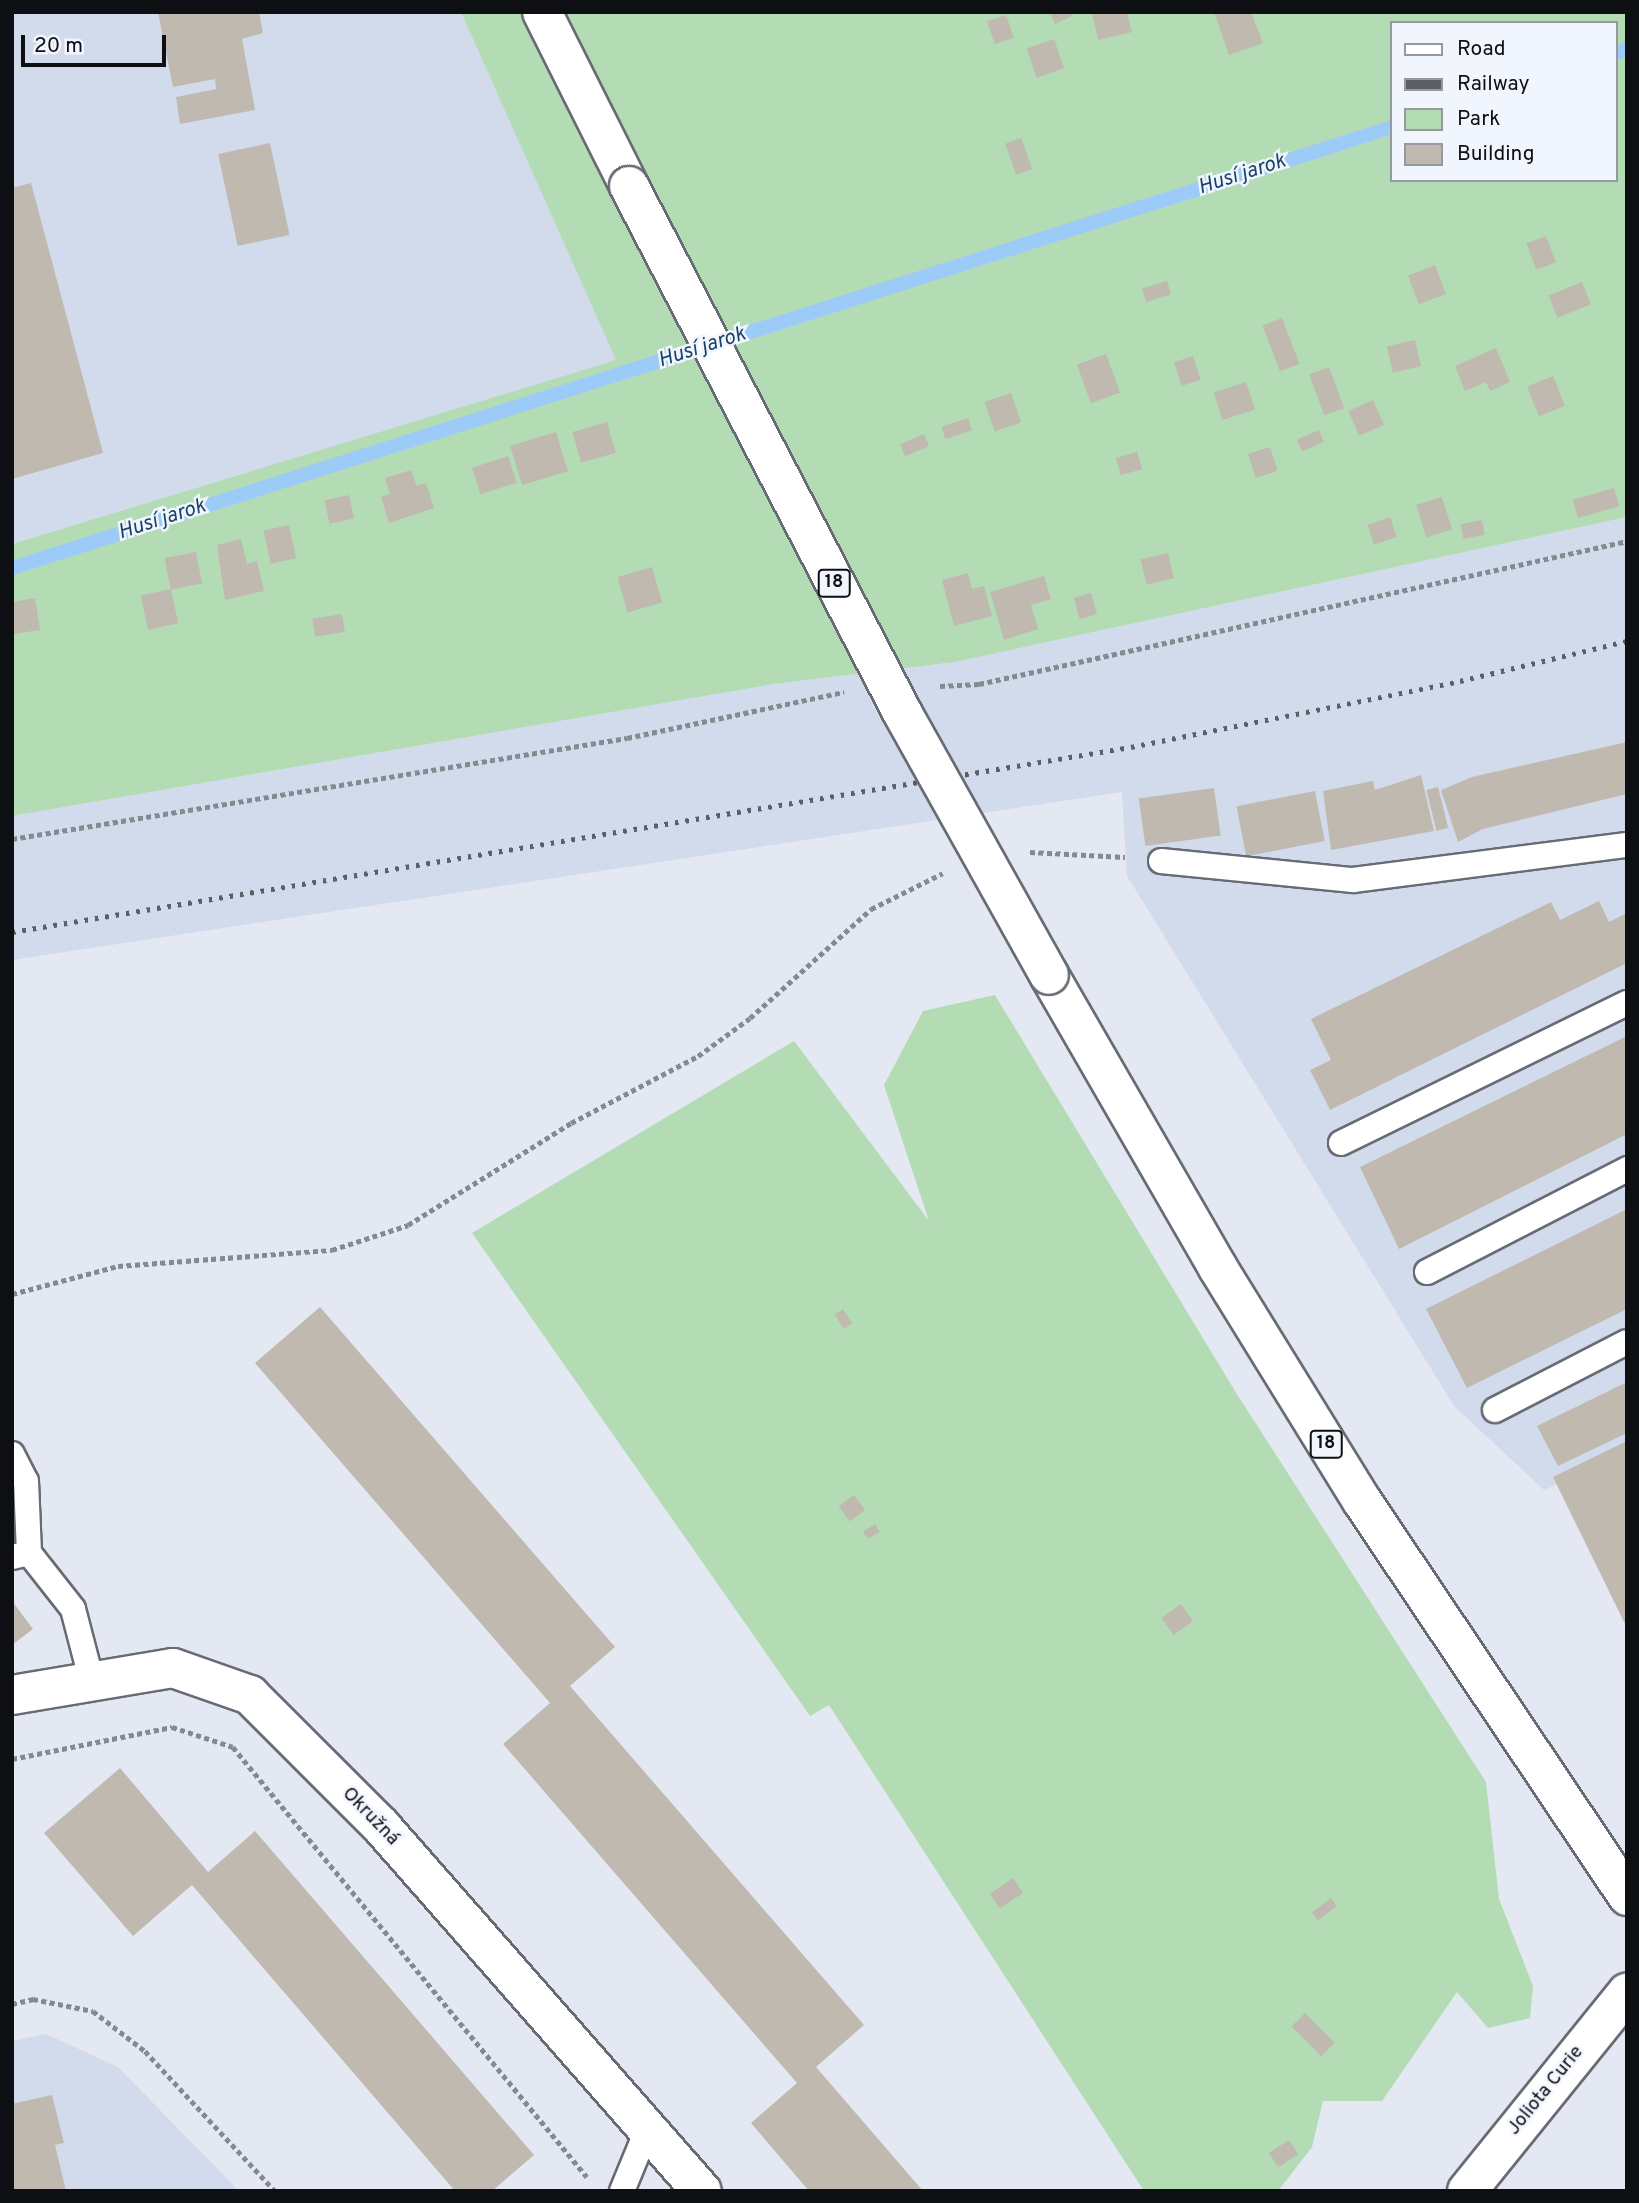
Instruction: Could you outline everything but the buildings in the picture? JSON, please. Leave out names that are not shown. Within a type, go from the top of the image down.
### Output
[{"type":"main road","name":"18","points":[[542,12],[629,186],[902,712],[1217,1268],[1362,1502],[1627,1896]]},
{"type":"main road","name":"Okružná","points":[[12,1695],[92,1678],[173,1668],[250,1696],[381,1826],[702,2191]]},
{"type":"main road","name":"Joliota Curie","points":[[1467,2191],[1627,1993]]},
{"type":"lane","points":[[1161,860],[1353,880],[1627,845]]},
{"type":"lane","points":[[1341,1143],[1627,1003]]},
{"type":"lane","points":[[1427,1272],[1627,1169]]},
{"type":"lane","points":[[1495,1410],[1627,1342]]},
{"type":"lane","points":[[12,1454],[26,1481],[21,1555],[73,1609],[92,1678]]},
{"type":"lane","points":[[622,2191],[648,2128]]},
{"type":"path","points":[[926,687],[979,684],[1627,541]]},
{"type":"path","points":[[12,839],[627,738],[847,691]]},
{"type":"path","points":[[1016,855],[1042,849],[1161,860]]},
{"type":"path","points":[[12,1294],[118,1266],[332,1250],[408,1224],[571,1123],[698,1056],[750,1018],[871,909],[925,877],[951,871]]},
{"type":"path","points":[[12,1759],[172,1727],[233,1747],[590,2180]]},
{"type":"path","points":[[12,2004],[33,1999],[93,2011],[145,2051],[275,2191]]},
{"type":"shaded area","points":[[12,12],[461,12],[617,360],[12,544]]},
{"type":"shaded area","points":[[1627,517],[1627,1452],[1544,1490],[1454,1406],[1127,876],[1122,792],[12,960],[12,816],[774,684],[955,662]]},
{"type":"shaded area","points":[[46,2034],[118,2067],[239,2191],[12,2191],[12,2041]]},
{"type":"green space","points":[[461,12],[1627,12],[1627,517],[955,662],[774,684],[12,816],[12,544],[616,360]]},
{"type":"green space","points":[[995,995],[1235,1391],[1486,1782],[1499,1899],[1533,1986],[1530,2018],[1488,2028],[1457,1992],[1382,2101],[1323,2101],[1312,2147],[1278,2191],[1144,2191],[829,1705],[810,1716],[472,1233],[794,1041],[929,1221],[884,1085],[923,1011]]},
{"type":"waterway","name":"Husí jarok","points":[[1618,52],[1627,49]]},
{"type":"waterway","name":"Husí jarok","points":[[12,568],[1390,128]]},
{"type":"railway","points":[[12,932],[1131,747],[1460,681],[1627,641]]}]
